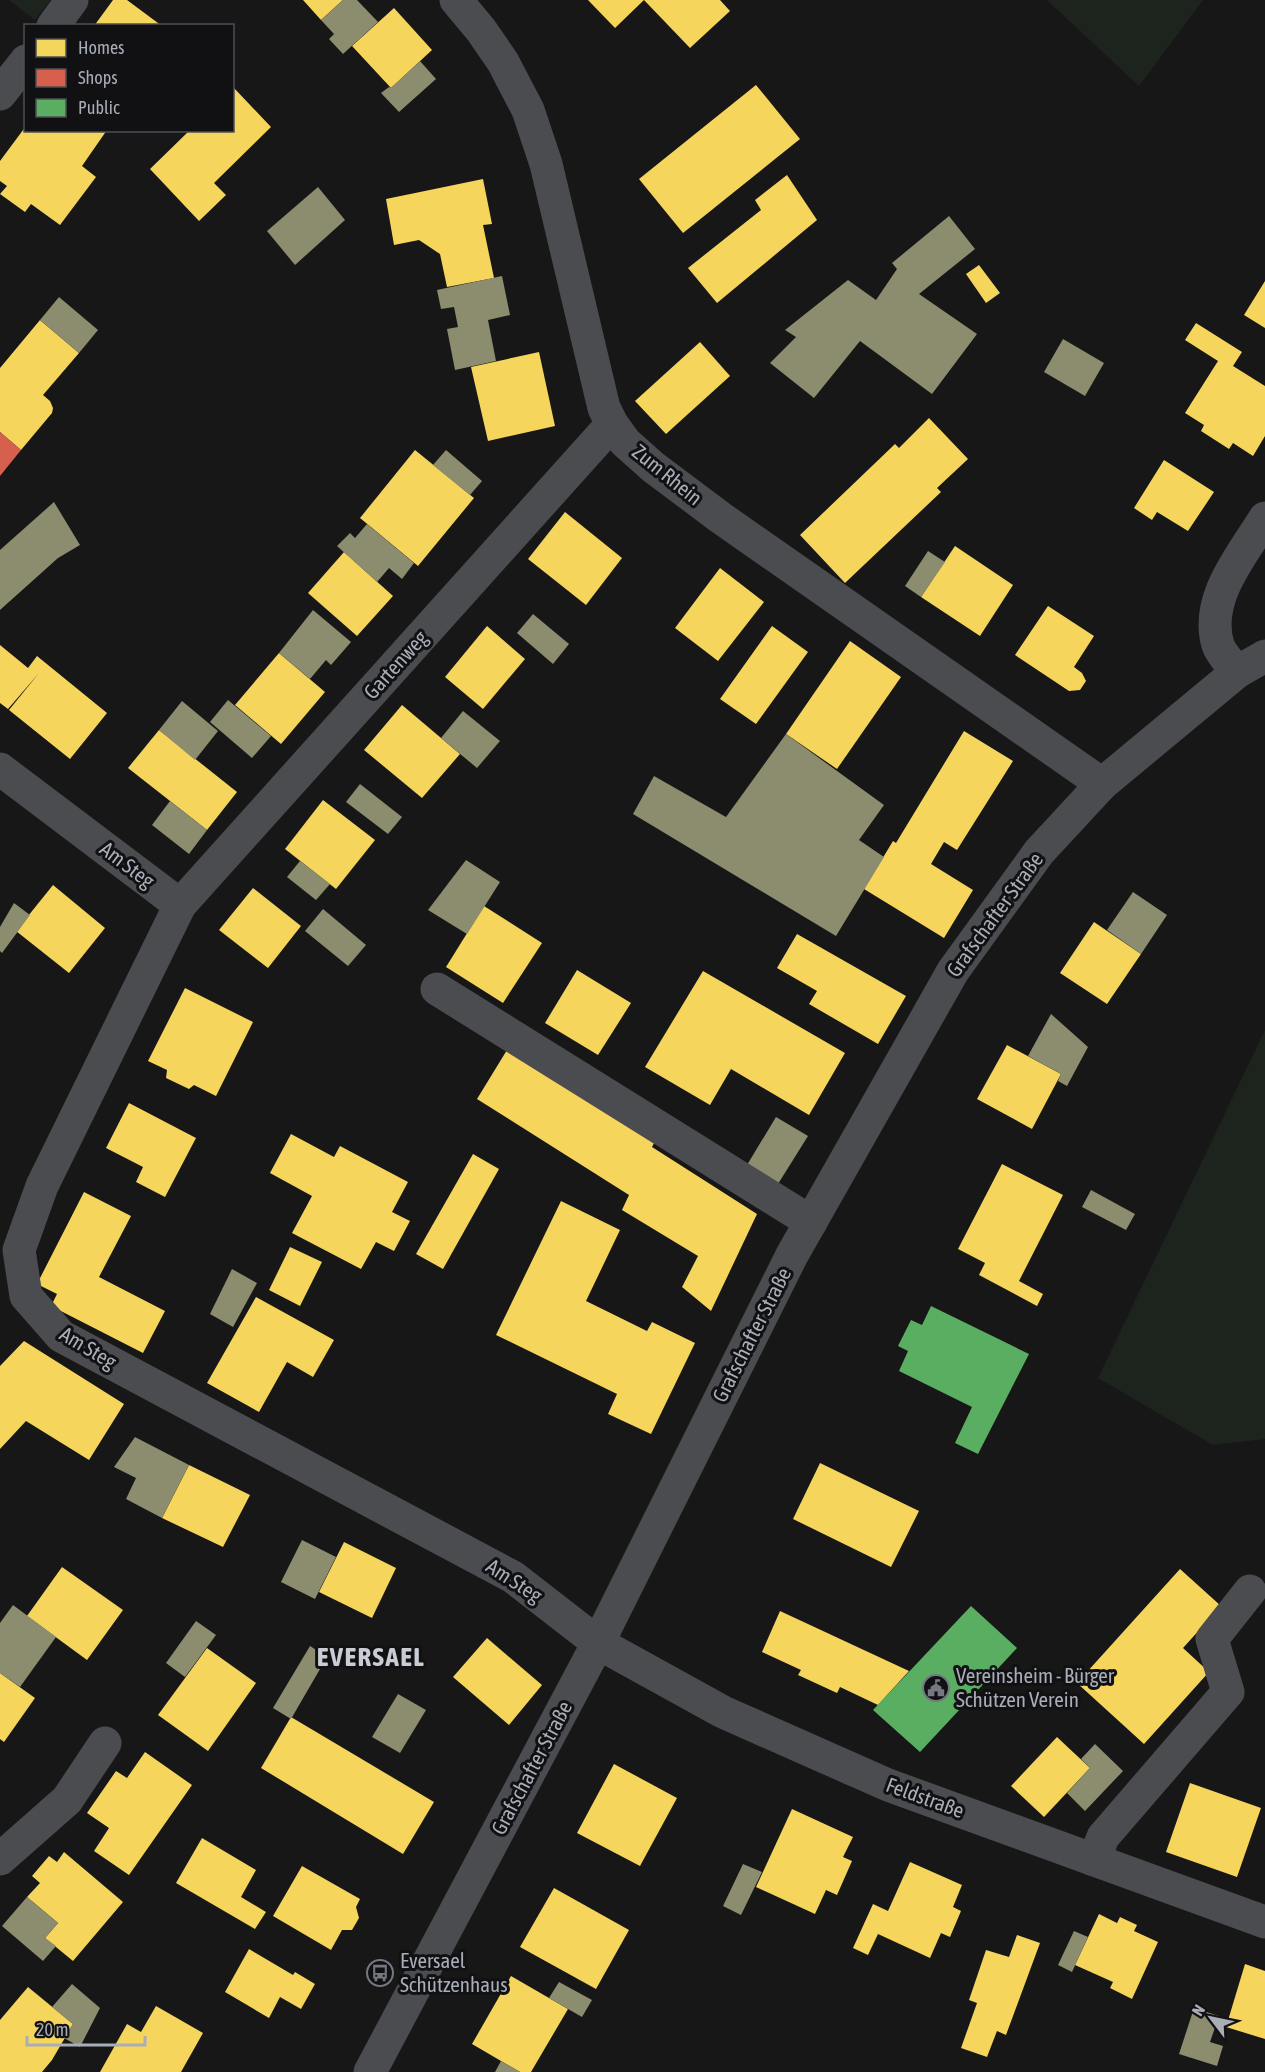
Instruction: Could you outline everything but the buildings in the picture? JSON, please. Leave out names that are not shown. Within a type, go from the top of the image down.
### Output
[{"type":"street","points":[[54,24],[72,0]]},
{"type":"street","name":"Zum Rhein","points":[[456,0],[503,62],[528,110],[546,164],[604,408],[612,424],[625,441],[653,467],[721,518],[1102,784]]},
{"type":"street","points":[[0,94],[24,63]]},
{"type":"street","name":"Gartenweg","points":[[180,906],[612,424]]},
{"type":"street","points":[[1237,672],[1218,647],[1214,619],[1222,590],[1265,518]]},
{"type":"street","name":"Grafschafter Straße","points":[[370,2072],[598,1643],[792,1255],[953,971],[1039,852],[1102,784],[1237,672],[1265,656]]},
{"type":"street","name":"Am Steg","points":[[0,769],[180,906],[42,1186],[19,1250],[26,1296],[61,1336],[513,1577],[598,1643]]},
{"type":"street","points":[[437,989],[811,1222]]},
{"type":"street","points":[[1094,1860],[1103,1837],[1228,1692],[1212,1639],[1250,1591]]},
{"type":"street","name":"Feldstraße","points":[[598,1643],[723,1712],[888,1785],[1265,1922]]},
{"type":"street","points":[[0,1859],[67,1800],[105,1743]]},
{"type":"shaded area","points":[[9,0],[51,0],[35,20]]},
{"type":"shaded area","points":[[1047,0],[1203,0],[1139,86]]},
{"type":"shaded area","points":[[1265,1030],[1265,1439],[1213,1445],[1098,1378]]},
{"type":"place","name":"Vereinsheim - Bürger Schützen Verein","points":[[936,1688]]},
{"type":"place","name":"Eversael Schützenhaus","points":[[380,1973]]},
{"type":"district","name":"EVERSAEL","points":[[371,1657]]}]
